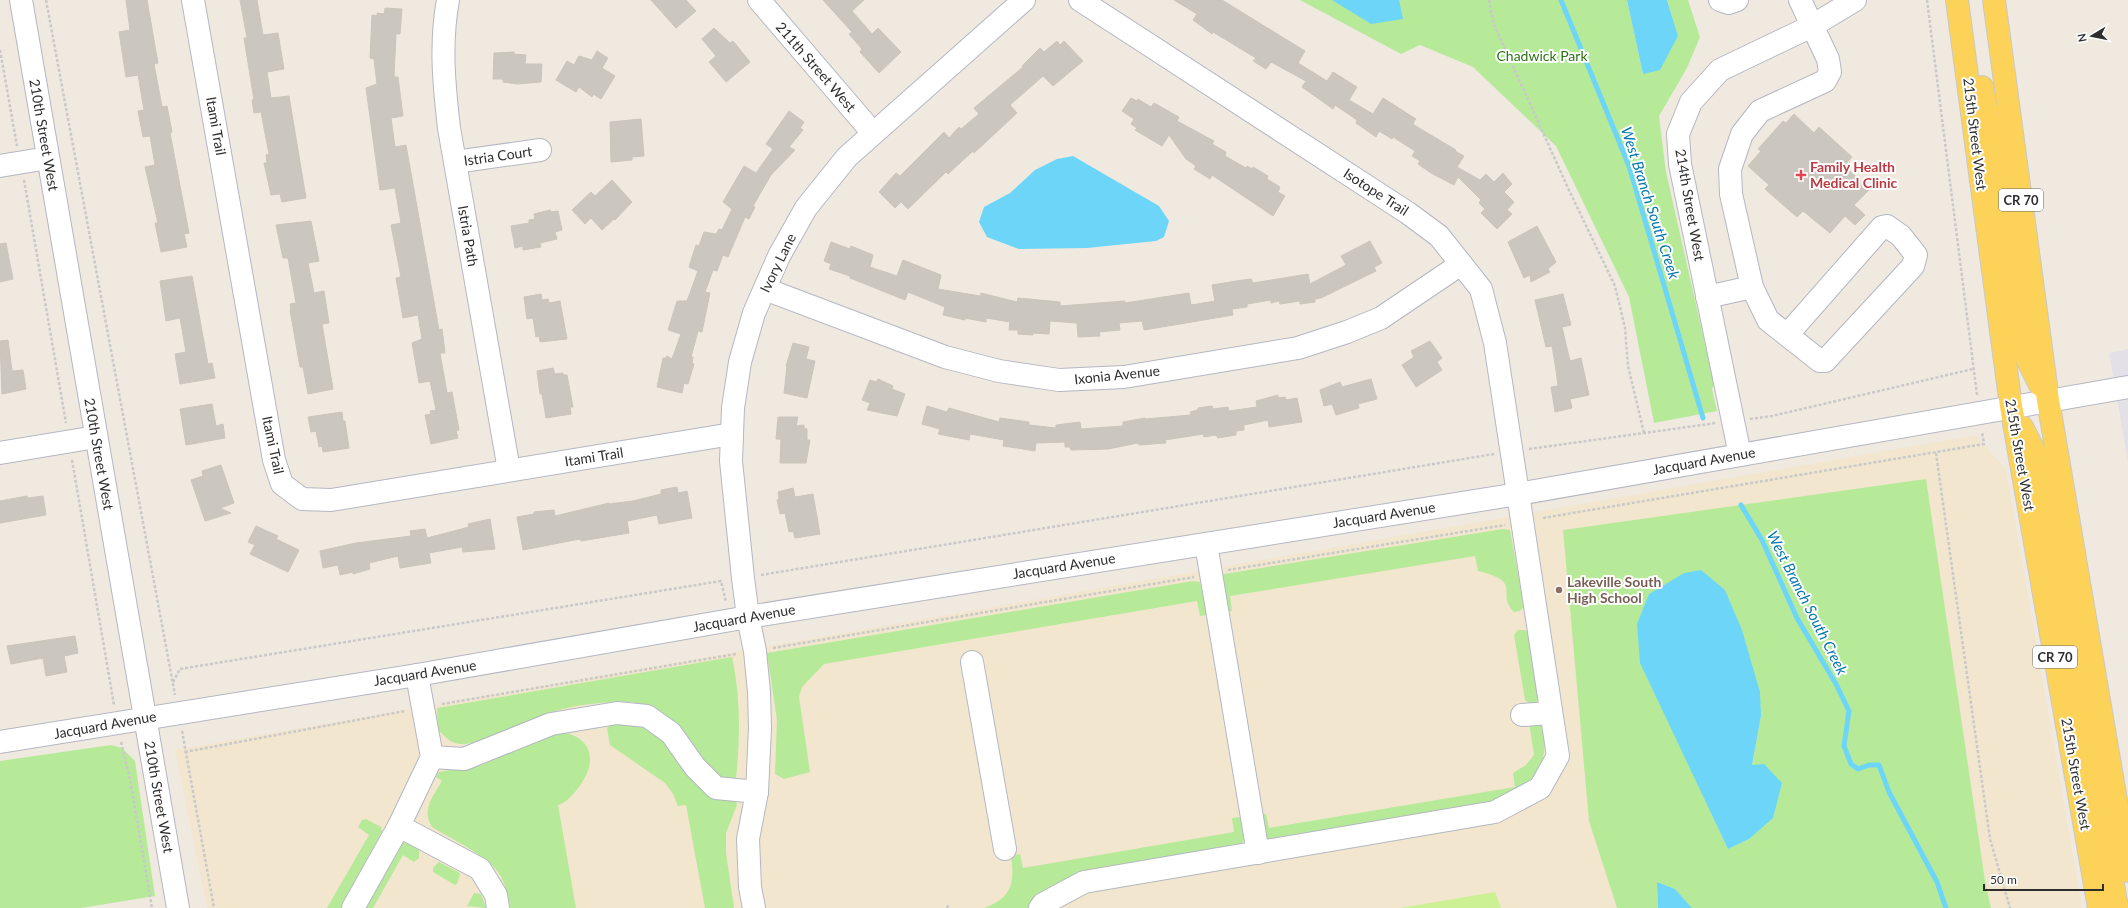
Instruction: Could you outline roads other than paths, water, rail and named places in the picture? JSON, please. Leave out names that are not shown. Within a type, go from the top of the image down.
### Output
[{"type":"main road","name":"215th Street West","points":[[1957,0],[2012,406],[2099,908]]},
{"type":"main road","points":[[1961,0],[1993,143],[2021,347],[2048,400]]},
{"type":"main road","name":"CR 70","points":[[1994,0],[2048,400],[2128,871]]},
{"type":"main road","points":[[2012,406],[2042,466],[2118,908]]},
{"type":"street","name":"210th Street West","points":[[21,0],[178,908]]},
{"type":"street","name":"Itami Trail","points":[[193,0],[274,460],[282,484],[302,498],[331,500],[732,434]]},
{"type":"street","name":"Istria Path","points":[[448,0],[443,27],[443,75],[455,162],[509,470]]},
{"type":"street","name":"211th Street West","points":[[759,0],[873,133]]},
{"type":"street","name":"Ivory Lane","points":[[754,908],[750,887],[748,839],[757,792],[760,728],[759,692],[755,651],[739,619],[743,578],[731,461],[733,408],[740,362],[754,313],[779,256],[806,208],[847,157],[1024,0]]},
{"type":"street","name":"Isotope Trail","points":[[1040,908],[1043,904],[1084,882],[1495,812],[1540,788],[1558,756],[1495,343],[1481,289],[1439,236],[1408,213],[1080,0]]},
{"type":"street","points":[[1720,0],[1729,3],[1737,0]]},
{"type":"street","points":[[1787,335],[1882,227],[1887,226],[1901,236],[1916,255],[1913,266],[1825,360],[1820,361],[1787,335],[1768,320],[1752,287],[1731,194],[1730,169],[1742,134],[1760,111],[1825,81],[1830,72],[1828,59],[1800,0]]},
{"type":"street","name":"214th Street West","points":[[1740,455],[1680,164],[1678,134],[1690,102],[1720,70],[1812,26],[1854,0]]},
{"type":"street","name":"Istria Court","points":[[455,162],[540,150]]},
{"type":"street","points":[[10,164],[48,158]]},
{"type":"street","name":"Ixonia Avenue","points":[[765,289],[945,357],[1000,371],[1059,380],[1124,377],[1298,348],[1348,332],[1381,318],[1461,264]]},
{"type":"street","points":[[1707,297],[1752,287]]},
{"type":"street","name":"Jacquard Avenue","points":[[0,742],[178,712],[417,675],[739,619],[1518,494],[2128,386]]},
{"type":"street","points":[[0,453],[96,437]]},
{"type":"street","points":[[1206,544],[1258,853]]},
{"type":"street","points":[[972,662],[1005,849]]},
{"type":"street","points":[[353,908],[399,826],[432,757],[417,675]]},
{"type":"street","points":[[432,757],[464,759],[551,724],[591,716],[617,713],[647,716],[671,732],[695,767],[716,788],[757,792]]},
{"type":"street","points":[[1522,715],[1551,713]]},
{"type":"street","points":[[399,826],[480,869],[496,895],[498,908]]},
{"type":"water","points":[[1332,0],[1399,0],[1403,19],[1371,24]]},
{"type":"water","points":[[1627,0],[1667,0],[1678,36],[1660,70],[1643,74]]},
{"type":"water","points":[[1073,156],[1159,206],[1169,221],[1164,237],[1156,241],[1087,248],[1019,249],[987,237],[979,222],[984,207],[1010,193],[1035,170],[1057,159]]},
{"type":"water","points":[[1701,570],[1725,590],[1742,630],[1760,692],[1761,716],[1752,765],[1764,764],[1782,783],[1773,818],[1749,839],[1728,849],[1640,663],[1637,624],[1649,594],[1684,573]]},
{"type":"water","points":[[1657,882],[1675,889],[1692,908],[1658,908]]},
{"type":"waterway","name":"West Branch South Creek","points":[[1561,0],[1629,166],[1703,418]]},
{"type":"waterway","name":"West Branch South Creek","points":[[1741,505],[1762,540],[1797,618],[1836,684],[1849,711],[1844,746],[1851,764],[1858,769],[1869,765],[1879,765],[1889,792],[1937,882],[1946,908]]},
{"type":"place","name":"Family Health Medical Clinic","points":[[1801,175]]},
{"type":"place","name":"Lakeville South High School","points":[[1559,590]]},
{"type":"park label","name":"Chadwick Park","points":[[1542,56]]}]
